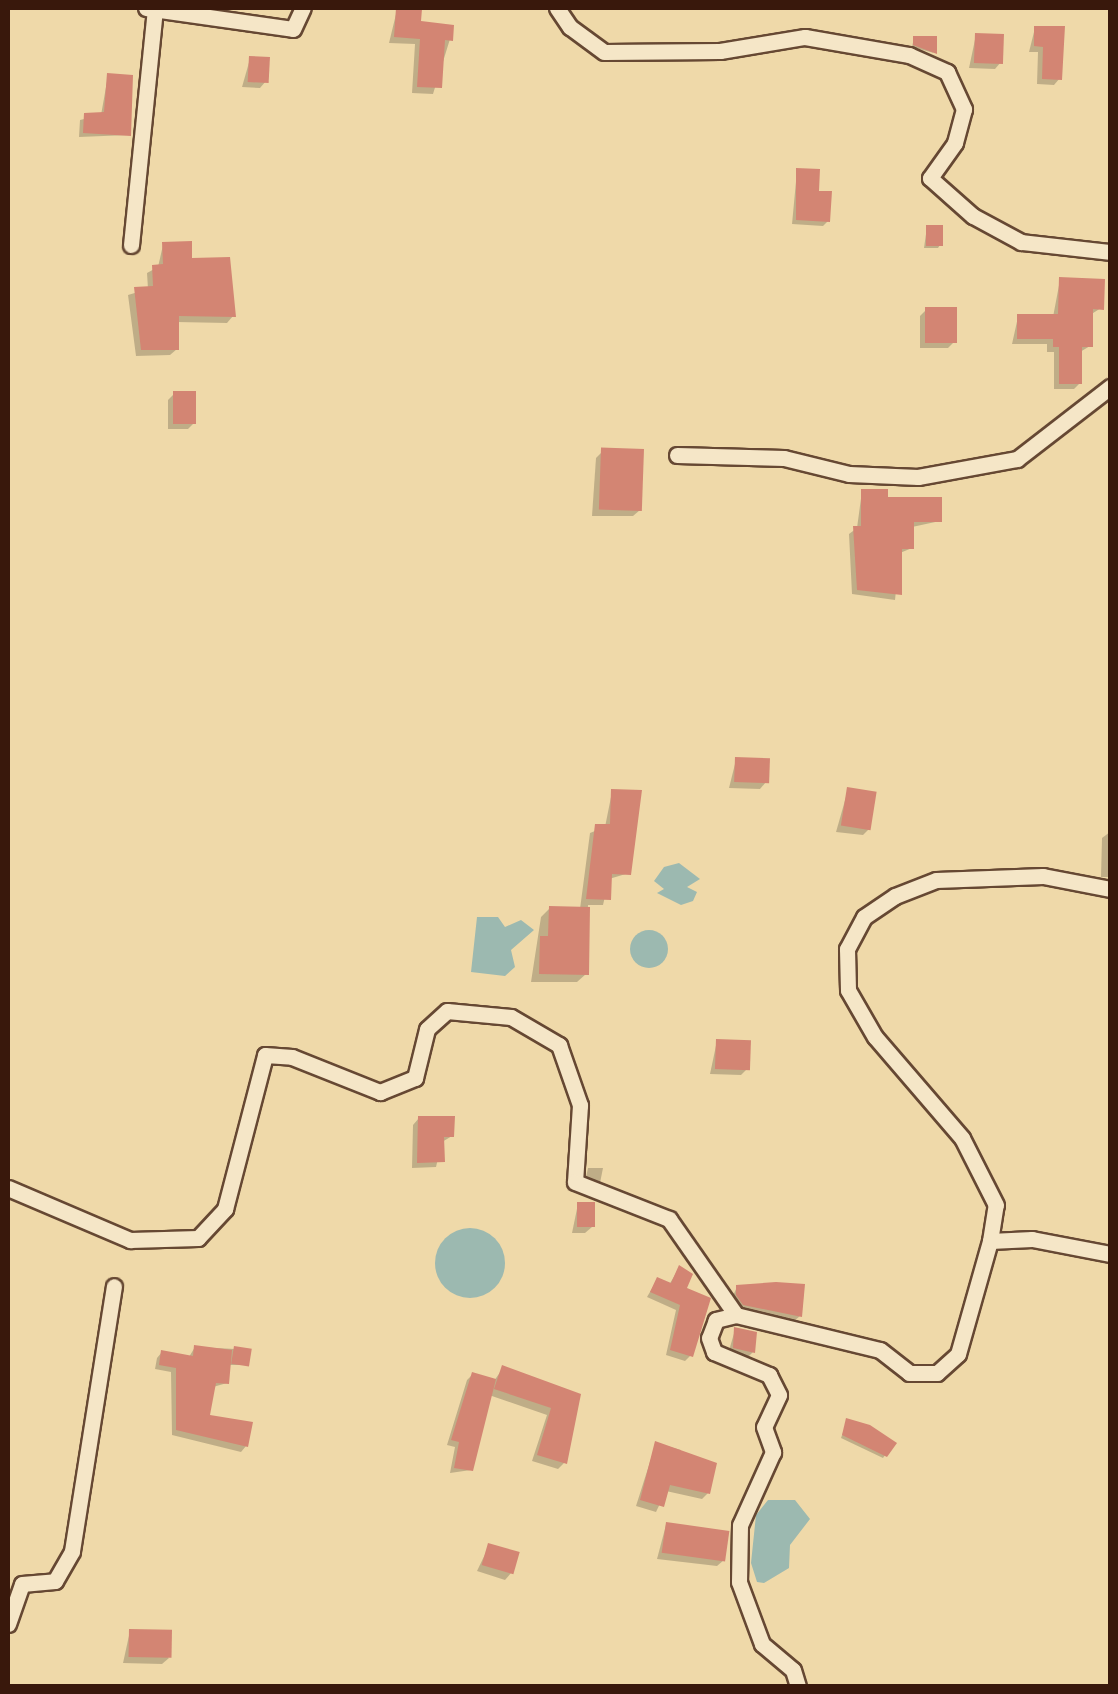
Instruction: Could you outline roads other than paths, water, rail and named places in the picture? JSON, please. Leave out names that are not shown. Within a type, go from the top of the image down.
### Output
[{"type":"street","points":[[146,8],[293,29],[303,8]]},
{"type":"street","points":[[131,246],[155,8]]},
{"type":"street","points":[[557,8],[570,27],[604,52],[720,51],[805,37],[909,55],[947,72],[964,109],[954,143],[930,178],[973,216],[1021,242],[1110,252]]},
{"type":"street","points":[[677,455],[784,458],[850,474],[918,477],[1017,459],[1110,388]]},
{"type":"street","points":[[798,1686],[794,1670],[762,1644],[738,1582],[740,1526],[773,1452],[764,1427],[779,1394],[769,1376],[714,1352],[710,1338],[716,1320],[736,1315],[880,1350],[909,1373],[937,1373],[958,1354],[990,1241],[996,1205],[962,1138],[866,1021],[848,990],[847,948],[864,918],[894,896],[936,880],[1044,876],[1110,889]]},
{"type":"street","points":[[8,1188],[130,1240],[198,1238],[226,1209],[265,1055],[292,1057],[380,1092],[414,1078],[426,1029],[447,1011],[512,1016],[559,1045],[576,1079],[575,1182],[669,1220],[736,1315]]},
{"type":"street","points":[[990,1241],[1032,1239],[1110,1254]]},
{"type":"street","points":[[8,1624],[22,1584],[55,1580],[72,1551],[114,1286]]},
{"type":"water","points":[[679,863],[700,879],[687,887],[697,892],[693,901],[681,905],[657,893],[664,889],[654,881],[664,867]]},
{"type":"water","points":[[477,917],[498,917],[505,927],[521,920],[534,930],[511,950],[515,967],[505,976],[471,972]]},
{"type":"water","points":[[649,930],[663,935],[668,949],[663,963],[649,968],[635,963],[630,949],[635,935]]},
{"type":"water","points":[[470,1228],[495,1238],[505,1263],[495,1288],[470,1298],[445,1288],[435,1263],[445,1238]]},
{"type":"water","points":[[768,1500],[795,1500],[810,1519],[790,1545],[789,1568],[764,1583],[757,1582],[751,1563],[756,1515]]}]
